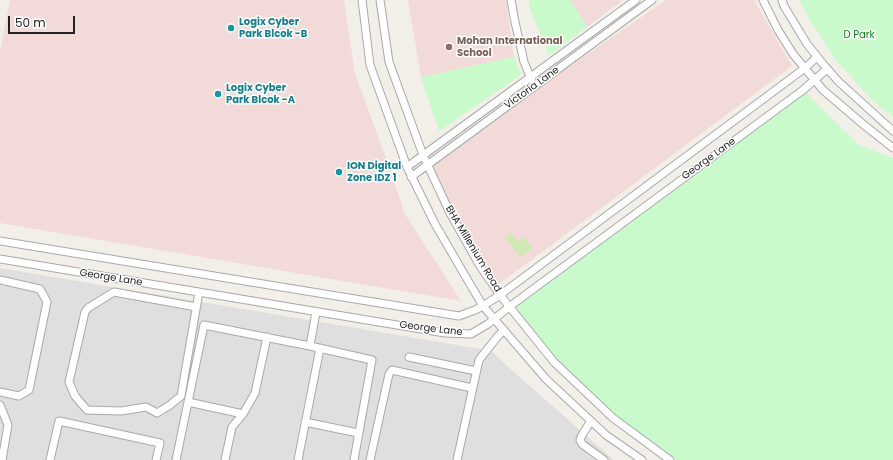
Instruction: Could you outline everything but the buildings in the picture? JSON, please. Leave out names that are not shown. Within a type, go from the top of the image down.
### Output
[{"type":"street","name":"BHA Millenium Road","points":[[362,0],[370,65],[407,167],[435,224],[483,306],[546,378],[606,435],[642,460]]},
{"type":"street","name":"BHA Millenium Road","points":[[380,0],[389,62],[423,155],[450,213],[480,266],[500,295],[554,362],[613,418],[670,460]]},
{"type":"street","points":[[511,0],[524,62],[535,86]]},
{"type":"street","name":"Victoria Lane","points":[[407,167],[636,0]]},
{"type":"street","name":"Victoria Lane","points":[[411,177],[652,0]]},
{"type":"street","points":[[763,0],[789,48],[823,90],[893,148]]},
{"type":"street","points":[[782,0],[784,6],[807,44],[827,69],[839,82],[893,131]]},
{"type":"street","name":"George Lane","points":[[0,241],[459,316],[483,306],[500,295],[805,68],[817,57]]},
{"type":"street","name":"George Lane","points":[[0,259],[445,333],[471,334],[488,324],[509,306],[803,90],[827,69]]},
{"type":"street","points":[[0,280],[40,289],[47,302],[29,390],[19,396],[0,392]]},
{"type":"street","points":[[196,308],[114,292],[88,308],[85,312],[70,382],[74,396],[87,410],[121,411],[146,407],[158,413],[181,396],[199,292]]},
{"type":"street","points":[[310,346],[316,312]]},
{"type":"street","points":[[176,460],[204,325],[372,360],[354,460]]},
{"type":"street","points":[[457,460],[479,360],[504,330]]},
{"type":"street","points":[[226,460],[232,427],[243,414],[255,393],[267,337]]},
{"type":"street","points":[[298,460],[320,348]]},
{"type":"street","points":[[409,357],[476,371]]},
{"type":"street","points":[[370,460],[389,374],[392,370],[472,388]]},
{"type":"street","points":[[188,402],[243,414]]},
{"type":"street","points":[[0,405],[8,424],[2,460]]},
{"type":"street","points":[[50,460],[59,421],[160,443],[156,460]]},
{"type":"street","points":[[591,421],[580,440],[582,444],[604,460]]},
{"type":"street","points":[[305,422],[358,433]]},
{"type":"shaded area","points":[[10,0],[344,0],[355,74],[405,214],[461,301],[0,223],[0,53]]},
{"type":"shaded area","points":[[408,0],[506,0],[514,57],[421,77]]},
{"type":"shaded area","points":[[570,0],[623,0],[587,27]]},
{"type":"shaded area","points":[[666,0],[755,0],[792,66],[495,287],[430,170],[435,159]]},
{"type":"shaded area","points":[[0,268],[492,351],[614,460],[0,460]]},
{"type":"green space","points":[[529,0],[570,0],[587,27],[549,55],[530,9]]},
{"type":"green space","name":"D Park","points":[[800,0],[893,0],[893,117],[875,103],[835,59],[804,10]]},
{"type":"green space","points":[[514,57],[521,75],[439,131],[421,77]]},
{"type":"green space","points":[[803,90],[859,145],[893,158],[893,460],[674,460],[624,426],[563,371],[509,307]]},
{"type":"green space","points":[[511,233],[517,242],[524,237],[532,248],[520,257],[505,237]]},
{"type":"place","name":"Logix Cyber Park Blcok -B","points":[[231,28]]},
{"type":"place","name":"Mohan International School","points":[[449,47]]},
{"type":"place","name":"Logix Cyber Park Blcok -A","points":[[218,94]]},
{"type":"place","name":"ION Digital Zone IDZ 1","points":[[339,172]]}]
